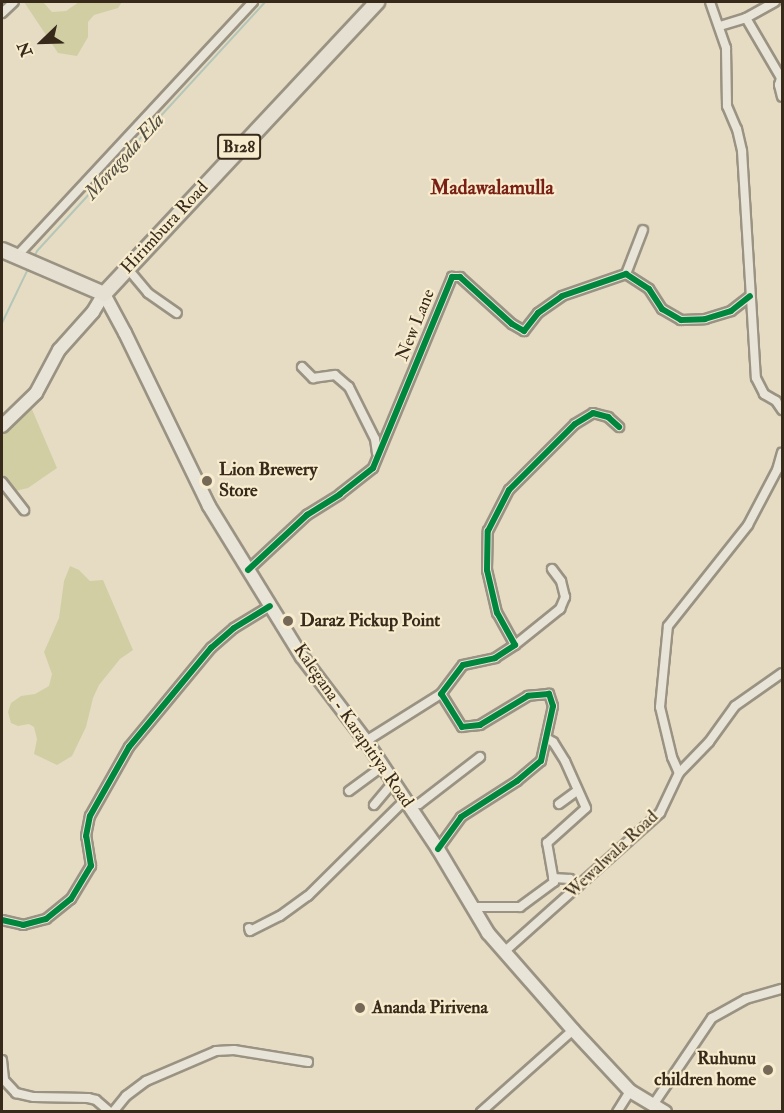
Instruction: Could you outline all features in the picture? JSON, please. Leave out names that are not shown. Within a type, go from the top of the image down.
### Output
[{"type":"main road","name":"Hirimbura Road","points":[[104,294],[269,114],[345,39],[377,2]]},
{"type":"main road","points":[[2,250],[104,294],[93,312],[59,350],[36,393],[2,426]]},
{"type":"main road","name":"Kalegana - Karapitiya Road","points":[[104,294],[126,333],[210,506],[248,570],[302,657],[383,766],[473,907],[504,952],[630,1091],[665,1112]]},
{"type":"street","points":[[2,13],[14,2]]},
{"type":"street","points":[[20,258],[253,2]]},
{"type":"street","points":[[710,2],[726,48],[727,106],[737,129],[742,151],[756,378],[764,394],[776,401],[783,410]]},
{"type":"street","points":[[720,26],[746,18],[775,2]]},
{"type":"street","points":[[746,18],[781,78],[779,85],[783,97]]},
{"type":"street","points":[[643,230],[626,274],[649,289],[662,309],[681,320],[705,319],[731,311],[750,296]]},
{"type":"street","points":[[128,269],[148,292],[177,313]]},
{"type":"street","name":"New Lane","points":[[248,570],[308,515],[373,468],[452,277],[460,277],[524,331],[538,314],[562,296],[626,274]]},
{"type":"street","points":[[302,367],[314,378],[335,375],[349,387],[375,439],[377,454]]},
{"type":"street","points":[[515,645],[497,613],[487,570],[488,531],[509,490],[575,424],[593,413],[608,417],[619,427]]},
{"type":"street","points":[[679,773],[672,757],[660,707],[668,626],[748,525],[777,470],[783,453]]},
{"type":"street","points":[[2,482],[24,510]]},
{"type":"street","points":[[366,741],[441,694],[463,665],[495,658],[560,609],[565,597],[561,580],[552,569]]},
{"type":"street","points":[[2,920],[23,925],[46,919],[71,899],[91,866],[86,836],[90,816],[129,747],[211,648],[234,628],[270,606]]},
{"type":"street","name":"Wewalwala Road","points":[[504,952],[660,813],[679,773],[709,742],[735,706],[783,673]]},
{"type":"street","points":[[438,849],[461,817],[517,781],[541,761],[553,706],[549,693],[528,696],[480,725],[462,727],[441,694]]},
{"type":"street","points":[[473,907],[520,907],[554,882],[547,843],[586,808],[565,761],[553,742],[546,738]]},
{"type":"street","points":[[249,928],[250,930],[280,916],[308,896],[407,803],[419,804],[480,757]]},
{"type":"street","points":[[349,791],[383,766]]},
{"type":"street","points":[[374,805],[393,782]]},
{"type":"street","points":[[558,804],[577,791]]},
{"type":"street","points":[[553,878],[570,879],[578,887]]},
{"type":"street","points":[[653,1106],[712,1018],[746,999],[783,989]]},
{"type":"street","points":[[481,1112],[573,1030]]},
{"type":"street","points":[[2,1060],[4,1080],[16,1093],[34,1097],[88,1098],[96,1100],[111,1112],[126,1096],[146,1081],[216,1051],[234,1050],[308,1062]]},
{"type":"street","points":[[617,1112],[630,1091]]},
{"type":"shaded area","points":[[24,2],[43,2],[52,12],[66,11],[79,2],[122,2],[118,8],[94,15],[88,22],[88,37],[77,56],[58,53]]},
{"type":"shaded area","points":[[28,400],[57,468],[28,488],[11,492],[2,482],[2,426]]},
{"type":"shaded area","points":[[70,566],[79,570],[90,581],[103,580],[133,650],[120,659],[99,685],[93,698],[86,727],[72,756],[57,765],[34,754],[37,739],[34,727],[29,724],[18,726],[11,723],[8,712],[11,703],[21,696],[35,694],[49,686],[52,674],[44,652],[59,618],[64,581]]},
{"type":"waterway","name":"Moragoda Ela","points":[[33,259],[37,251],[265,2]]},
{"type":"waterway","name":"Moragoda Ela","points":[[2,323],[29,267]]},
{"type":"cycle path","points":[[248,570],[307,515],[340,494],[373,468],[452,277],[460,277],[512,324],[524,331],[538,313],[562,296],[626,274],[649,289],[662,309],[681,320],[705,319],[731,311],[750,296]]},
{"type":"cycle path","points":[[438,849],[461,817],[517,781],[541,761],[553,706],[549,694],[528,696],[480,725],[462,727],[441,694],[463,665],[495,658],[515,645],[497,613],[487,570],[488,531],[509,490],[575,424],[593,413],[608,417],[619,427]]},
{"type":"cycle path","points":[[2,920],[23,925],[46,919],[71,899],[91,866],[86,836],[90,816],[129,747],[211,648],[234,628],[270,606]]},
{"type":"place","name":"Lion Brewery Store","points":[[207,481]]},
{"type":"place","name":"Daraz Pickup Point","points":[[288,621]]},
{"type":"place","name":"Ananda Pirivena","points":[[360,1008]]},
{"type":"place","name":"Ruhunu children home","points":[[768,1070]]},
{"type":"district","name":"Madawalamulla","points":[[492,187]]}]
